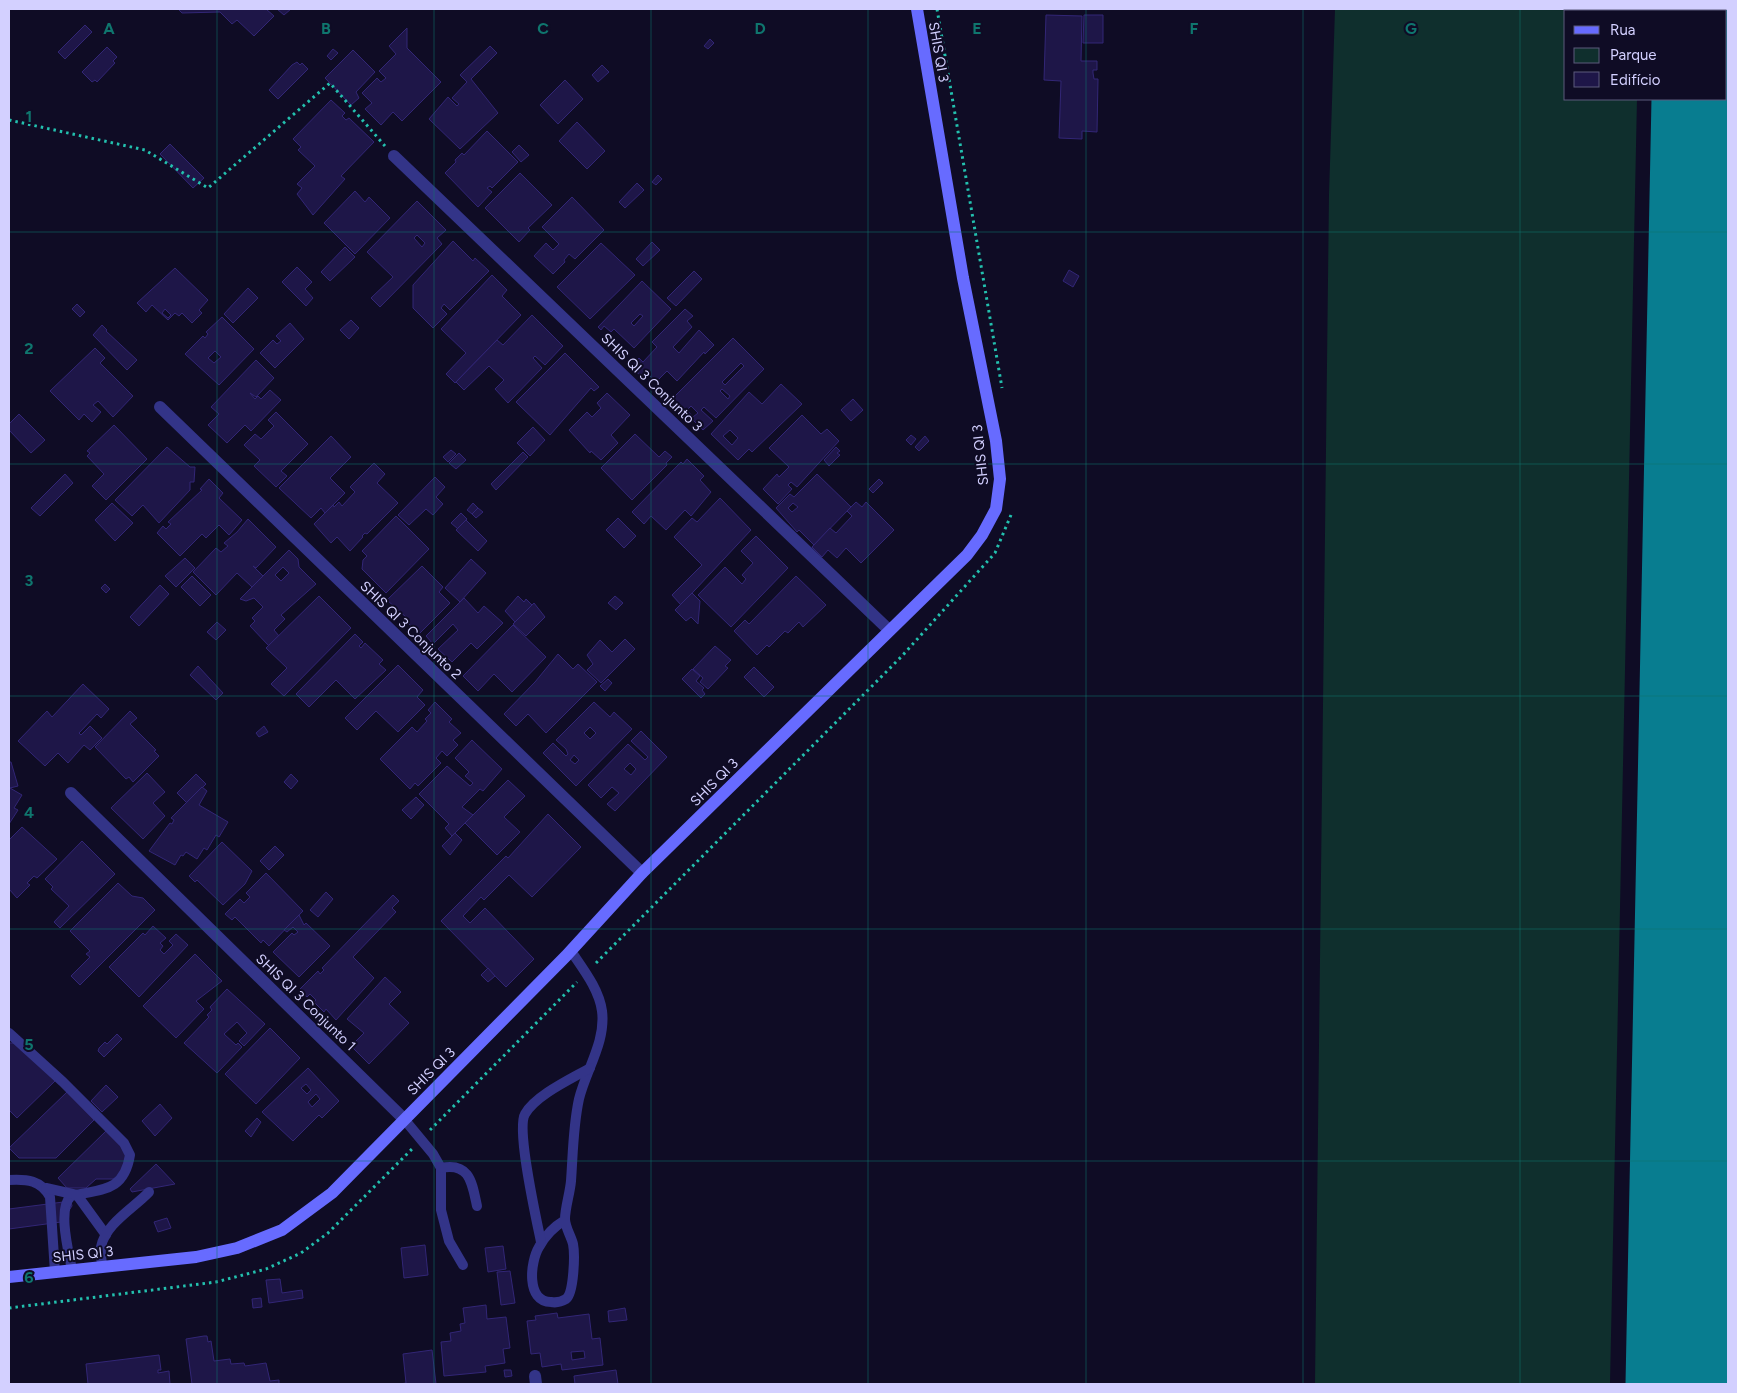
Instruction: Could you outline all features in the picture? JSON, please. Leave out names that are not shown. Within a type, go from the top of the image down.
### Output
[{"type":"street","name":"SHIS QI 3","points":[[9,1277],[196,1257],[238,1248],[282,1230],[332,1193],[571,951],[642,873],[967,555],[982,535],[996,509],[1000,479],[996,441],[963,278],[917,9]]},
{"type":"street","name":"SHIS QI 3 Conjunto 3","points":[[394,156],[889,630]]},
{"type":"street","name":"SHIS QI 3 Conjunto 2","points":[[160,407],[642,873]]},
{"type":"street","name":"SHIS QI 3 Conjunto 1","points":[[71,793],[404,1119]]},
{"type":"lane","points":[[565,1220],[555,1226],[541,1242],[534,1262],[533,1289],[536,1296],[544,1302],[558,1302],[567,1299],[571,1291],[573,1246],[565,1220],[571,1180],[575,1122],[580,1096],[603,1022],[599,999],[586,973],[571,951]]},
{"type":"lane","points":[[9,1033],[63,1082],[124,1143],[130,1155],[125,1175],[118,1182],[109,1188],[77,1195],[67,1200],[64,1213],[72,1270]]},
{"type":"lane","points":[[541,1242],[529,1182],[522,1122],[530,1108],[556,1087],[590,1068]]},
{"type":"lane","name":"SHIS QI 3 Conjunto 1","points":[[404,1119],[441,1168]]},
{"type":"lane","points":[[463,1265],[449,1241],[441,1210],[441,1168],[453,1166],[470,1177],[478,1206]]},
{"type":"lane","points":[[9,1180],[27,1179],[46,1188],[77,1195],[106,1235]]},
{"type":"lane","points":[[46,1188],[50,1197],[55,1272]]},
{"type":"lane","points":[[102,1267],[101,1246],[106,1235],[115,1223],[149,1192]]},
{"type":"path","points":[[937,9],[1003,395]]},
{"type":"path","points":[[9,120],[145,150],[208,188],[330,83],[394,156]]},
{"type":"path","points":[[9,1308],[216,1282],[266,1269],[301,1253],[328,1233],[902,656],[995,554],[1011,516],[1012,508]]},
{"type":"green space","points":[[1335,9],[1639,9],[1564,10],[1564,100],[1637,100],[1610,1384],[1315,1384],[1329,194]]},
{"type":"building","points":[[178,9],[266,9],[274,16],[254,36],[237,20],[232,24],[220,12],[182,13]]},
{"type":"building","points":[[277,9],[291,9],[284,15]]},
{"type":"building","points":[[1046,15],[1082,16],[1081,61],[1097,61],[1097,70],[1093,70],[1093,73],[1094,79],[1098,79],[1097,132],[1082,131],[1082,139],[1059,138],[1061,81],[1044,80]]},
{"type":"building","points":[[1084,15],[1103,15],[1103,43],[1083,43]]},
{"type":"building","points":[[85,25],[92,32],[65,59],[58,52]]},
{"type":"building","points":[[407,28],[407,48],[441,82],[402,121],[393,112],[381,125],[365,109],[372,103],[362,93],[377,78],[381,82],[386,78],[379,71],[396,54],[389,46]]},
{"type":"building","points":[[710,39],[714,43],[708,49],[704,46]]},
{"type":"building","points":[[490,46],[497,53],[471,79],[498,113],[460,149],[429,119],[448,97],[457,106],[459,104],[452,98],[467,82],[460,75]]},
{"type":"building","points":[[107,47],[117,57],[113,61],[115,63],[97,82],[95,80],[92,82],[82,72]]},
{"type":"building","points":[[333,49],[338,53],[331,60],[327,56]]},
{"type":"building","points":[[353,50],[375,72],[356,92],[359,98],[351,105],[325,78]]},
{"type":"building","points":[[297,62],[300,65],[302,63],[308,69],[278,99],[269,90]]},
{"type":"building","points":[[602,65],[609,72],[598,82],[592,75]]},
{"type":"building","points":[[565,80],[583,99],[558,124],[540,105]]},
{"type":"building","points":[[331,100],[345,113],[342,116],[346,120],[349,118],[374,142],[341,176],[345,179],[313,215],[297,194],[302,188],[297,184],[315,166],[298,150],[301,147],[293,139]]},
{"type":"building","points":[[577,122],[605,151],[587,169],[559,141]]},
{"type":"building","points":[[487,131],[518,162],[492,188],[490,186],[487,188],[492,192],[478,207],[445,173],[462,153],[464,155]]},
{"type":"building","points":[[170,144],[204,178],[193,188],[160,154]]},
{"type":"building","points":[[519,145],[529,155],[521,162],[512,152]]},
{"type":"building","points":[[520,173],[552,205],[528,228],[530,230],[519,242],[485,208]]},
{"type":"building","points":[[658,175],[662,179],[656,185],[652,182]]},
{"type":"building","points":[[637,183],[644,190],[625,208],[619,202]]},
{"type":"building","points":[[355,191],[365,202],[369,197],[390,218],[355,254],[324,223]]},
{"type":"building","points":[[572,197],[604,230],[575,259],[569,254],[564,260],[565,262],[553,274],[534,256],[546,243],[553,250],[559,244],[542,227]]},
{"type":"building","points":[[417,201],[446,230],[437,238],[442,244],[380,307],[371,298],[393,277],[367,252]],"holes":[[[417,235],[425,243],[422,247],[414,238]]]},
{"type":"building","points":[[453,241],[473,261],[475,258],[489,271],[450,310],[444,304],[441,308],[447,314],[433,328],[413,308],[413,285]]},
{"type":"building","points":[[652,242],[660,250],[643,266],[636,259]]},
{"type":"building","points":[[601,243],[635,275],[590,319],[557,287]]},
{"type":"building","points":[[345,247],[355,257],[330,281],[321,272]]},
{"type":"building","points":[[297,267],[312,282],[305,289],[313,298],[306,306],[282,282]]},
{"type":"building","points":[[175,268],[208,300],[199,310],[202,313],[192,323],[182,313],[179,316],[175,313],[168,320],[152,305],[146,312],[137,303]],"holes":[[[165,309],[171,315],[168,318],[162,313]]]},
{"type":"building","points":[[1069,270],[1079,276],[1073,287],[1063,281]]},
{"type":"building","points":[[694,271],[702,279],[676,306],[667,298]]},
{"type":"building","points":[[492,275],[507,290],[502,296],[521,315],[455,383],[446,374],[466,353],[441,329]]},
{"type":"building","points":[[642,281],[671,309],[634,348],[614,329],[611,332],[604,326],[601,330],[598,327]],"holes":[[[640,314],[643,316],[634,326],[631,323]]]},
{"type":"building","points":[[248,288],[258,298],[233,323],[224,314]]},
{"type":"building","points":[[77,304],[85,312],[80,317],[72,309]]},
{"type":"building","points":[[685,309],[693,316],[687,321],[692,327],[673,347],[679,353],[699,330],[714,345],[705,354],[704,352],[677,381],[667,371],[656,382],[645,371],[641,376],[631,367],[639,358],[643,362],[657,347],[652,342]]},
{"type":"building","points":[[532,315],[563,346],[545,365],[535,356],[533,358],[542,368],[508,403],[495,389],[504,380],[489,366],[464,390],[456,382],[497,340],[503,345]]},
{"type":"building","points":[[222,317],[254,349],[219,385],[185,354],[203,336],[205,338],[208,334],[206,332]],"holes":[[[215,351],[221,357],[214,363],[208,358]]]},
{"type":"building","points":[[351,320],[359,328],[349,339],[340,330]]},
{"type":"building","points":[[290,323],[304,339],[275,368],[260,353],[273,340],[277,344],[281,341],[276,336]]},
{"type":"building","points":[[102,325],[137,360],[127,370],[93,335]]},
{"type":"building","points":[[733,338],[764,369],[716,418],[704,407],[701,410],[713,421],[703,430],[672,399]],"holes":[[[741,363],[744,366],[725,385],[722,382]],[[722,389],[730,396],[728,399],[720,391]],[[691,406],[698,413],[693,417],[687,410]]]},
{"type":"building","points":[[95,348],[105,358],[100,363],[133,396],[113,417],[98,401],[93,405],[101,412],[92,422],[84,414],[79,420],[50,391]]},
{"type":"building","points":[[565,353],[599,387],[594,391],[591,388],[550,435],[516,402]]},
{"type":"building","points":[[256,360],[274,378],[256,397],[250,393],[255,399],[258,396],[261,399],[270,390],[281,400],[251,431],[245,425],[227,443],[208,425],[219,414],[211,407]]},
{"type":"building","points":[[781,384],[802,404],[752,452],[749,449],[738,460],[711,434],[749,392],[762,404]],"holes":[[[730,430],[738,438],[732,445],[723,436]]]},
{"type":"building","points":[[607,393],[630,415],[611,435],[618,443],[601,460],[591,451],[590,453],[569,430],[587,412],[592,417],[601,408],[597,403]]},
{"type":"building","points":[[853,399],[863,410],[851,421],[841,410]]},
{"type":"building","points":[[276,412],[308,444],[281,471],[287,476],[276,487],[254,466],[260,460],[244,445],[255,434],[261,439],[274,426],[268,420]]},
{"type":"building","points":[[19,414],[45,440],[31,453],[9,430],[9,424]]},
{"type":"building","points":[[802,415],[821,434],[827,429],[839,441],[797,487],[791,482],[788,485],[792,489],[778,504],[763,489],[777,474],[779,477],[789,467],[769,448]]},
{"type":"building","points":[[114,425],[147,459],[106,500],[92,486],[104,474],[87,456],[90,453],[87,451]]},
{"type":"building","points":[[533,427],[545,440],[530,456],[517,443]]},
{"type":"building","points":[[635,434],[659,457],[665,451],[672,457],[666,463],[667,465],[632,500],[601,468]]},
{"type":"building","points":[[911,435],[916,439],[911,445],[906,440]]},
{"type":"building","points":[[331,436],[351,457],[330,478],[345,493],[325,513],[321,508],[311,518],[279,488]]},
{"type":"building","points":[[925,436],[929,441],[919,451],[915,447]]},
{"type":"building","points":[[167,447],[190,467],[195,467],[194,482],[190,482],[190,490],[159,523],[143,505],[132,516],[115,500]]},
{"type":"building","points":[[836,447],[840,451],[837,453],[840,455],[829,466],[824,460]]},
{"type":"building","points":[[451,450],[456,454],[448,462],[443,457]]},
{"type":"building","points":[[523,452],[528,457],[496,490],[491,484]]},
{"type":"building","points":[[459,453],[466,460],[456,469],[449,463]]},
{"type":"building","points":[[687,459],[704,476],[700,480],[711,492],[691,516],[685,510],[666,530],[651,516],[644,524],[632,512],[681,462],[683,464]]},
{"type":"building","points":[[374,463],[385,474],[377,483],[398,503],[367,534],[365,533],[362,536],[350,551],[337,537],[331,543],[314,524],[333,505],[334,507],[339,502],[342,506],[355,492],[350,487]]},
{"type":"building","points":[[65,474],[73,483],[40,516],[31,508]]},
{"type":"building","points":[[817,474],[851,507],[814,545],[799,530],[797,532],[776,508],[790,494],[794,497]],"holes":[[[793,503],[798,507],[792,512],[788,508]]]},
{"type":"building","points":[[435,477],[445,487],[436,497],[443,504],[433,515],[426,509],[409,525],[398,515]]},
{"type":"building","points":[[209,479],[223,493],[219,498],[242,520],[229,535],[219,525],[206,538],[202,534],[180,556],[157,533],[163,526],[166,529],[171,524],[168,522],[202,490],[200,489]]},
{"type":"building","points":[[879,479],[883,483],[873,493],[869,489]]},
{"type":"building","points":[[720,498],[751,530],[681,605],[672,595],[702,565],[674,537],[692,518],[697,522]]},
{"type":"building","points":[[856,502],[862,507],[866,502],[894,530],[861,563],[846,548],[837,558],[828,550],[822,557],[812,547],[830,528],[836,533],[852,516],[847,511]]},
{"type":"building","points":[[112,503],[133,523],[115,541],[95,520]]},
{"type":"building","points":[[473,503],[478,508],[472,514],[467,510]]},
{"type":"building","points":[[478,508],[483,512],[476,518],[472,514]]},
{"type":"building","points":[[461,513],[467,519],[458,529],[451,523]]},
{"type":"building","points":[[396,516],[429,549],[386,593],[362,569],[363,560],[367,556],[362,551]]},
{"type":"building","points":[[618,518],[636,536],[624,548],[606,530]]},
{"type":"building","points":[[248,519],[276,547],[256,568],[253,566],[263,576],[252,587],[237,573],[216,595],[193,572],[216,548],[221,552],[228,546],[224,543]]},
{"type":"building","points":[[466,520],[487,541],[478,551],[456,530]]},
{"type":"building","points":[[756,536],[788,568],[731,627],[698,595],[725,567],[742,584],[746,579],[742,575],[753,563],[741,551]]},
{"type":"building","points":[[289,550],[298,559],[299,567],[316,584],[281,615],[285,619],[274,630],[279,636],[269,646],[250,626],[255,621],[252,618],[263,607],[254,598],[246,601],[240,599]],"holes":[[[283,567],[289,573],[281,581],[275,575]]]},
{"type":"building","points":[[185,558],[195,568],[176,587],[165,576]]},
{"type":"building","points":[[471,559],[486,573],[460,602],[445,588]]},
{"type":"building","points":[[422,566],[443,587],[439,592],[450,603],[419,634],[405,620],[407,618],[387,600]]},
{"type":"building","points":[[192,576],[211,595],[200,606],[181,587]]},
{"type":"building","points":[[796,576],[826,605],[803,627],[799,622],[788,633],[785,631],[769,647],[767,645],[757,655],[734,631],[745,620],[749,624]]},
{"type":"building","points":[[105,584],[110,589],[106,593],[101,588]]},
{"type":"building","points":[[160,585],[169,594],[139,626],[130,617]]},
{"type":"building","points":[[692,593],[700,601],[698,624],[691,617],[686,621],[675,610]]},
{"type":"building","points":[[319,596],[351,628],[284,696],[271,684],[287,668],[266,648]]},
{"type":"building","points":[[518,596],[524,602],[526,599],[532,605],[515,622],[505,611]]},
{"type":"building","points":[[615,596],[623,603],[616,610],[608,603]]},
{"type":"building","points":[[464,598],[478,613],[484,606],[503,623],[477,649],[471,643],[452,662],[438,649],[458,630],[453,624],[433,644],[426,636]]},
{"type":"building","points":[[534,603],[545,617],[526,636],[513,624]]},
{"type":"building","points":[[217,622],[226,630],[216,640],[207,632]]},
{"type":"building","points":[[513,625],[546,657],[512,692],[494,674],[478,691],[463,676]]},
{"type":"building","points":[[355,634],[363,642],[359,646],[361,648],[365,643],[383,660],[379,664],[386,670],[355,699],[336,680],[309,707],[296,694]]},
{"type":"building","points":[[625,639],[635,649],[601,683],[587,670],[593,664],[587,655],[600,640],[612,652]]},
{"type":"building","points":[[715,646],[731,660],[725,666],[728,668],[708,689],[700,682],[703,678],[693,669]]},
{"type":"building","points":[[558,654],[573,669],[578,664],[597,682],[546,733],[528,714],[516,726],[504,714],[535,682]]},
{"type":"building","points":[[398,665],[423,690],[417,697],[425,705],[398,732],[376,711],[357,730],[345,718]]},
{"type":"building","points":[[198,666],[223,693],[216,700],[190,675]]},
{"type":"building","points":[[754,667],[774,687],[764,697],[744,677]]},
{"type":"building","points":[[692,669],[700,676],[696,681],[704,688],[702,690],[705,694],[701,698],[682,679]]},
{"type":"building","points":[[608,679],[612,683],[605,691],[600,686]]},
{"type":"building","points":[[83,684],[109,709],[101,718],[97,714],[79,733],[81,735],[90,726],[102,738],[90,750],[84,745],[68,763],[58,753],[45,766],[18,741],[47,711],[52,717]]},
{"type":"building","points":[[435,702],[452,719],[449,722],[461,733],[453,740],[458,745],[447,756],[442,751],[436,758],[441,763],[418,786],[415,783],[410,789],[380,759],[412,727],[417,732],[427,721],[425,719],[431,713],[428,710]]},
{"type":"building","points":[[594,702],[610,717],[614,712],[632,729],[576,786],[543,753],[553,743],[566,756],[568,754],[566,749],[556,740]],"holes":[[[590,727],[596,733],[590,739],[584,733]],[[574,755],[579,760],[575,764],[570,760]]]},
{"type":"building","points":[[130,711],[137,718],[130,724],[156,750],[154,751],[159,756],[133,782],[129,777],[126,779],[95,747]]},
{"type":"building","points":[[264,726],[268,732],[259,737],[256,733]]},
{"type":"building","points":[[641,731],[667,757],[615,811],[607,804],[619,793],[612,787],[601,798],[588,785],[628,744],[645,760],[648,757],[631,741]],"holes":[[[630,763],[636,769],[631,775],[624,769]]]},
{"type":"building","points":[[472,740],[502,769],[483,791],[480,789],[462,807],[473,815],[452,836],[445,828],[449,824],[419,794],[447,766],[470,786],[473,783],[465,776],[469,772],[455,758]]},
{"type":"building","points":[[9,762],[11,762],[18,786],[10,788],[22,795],[14,808],[18,810],[9,824]]},
{"type":"building","points":[[147,773],[165,792],[153,803],[165,816],[143,839],[111,808]]},
{"type":"building","points":[[196,774],[206,784],[187,803],[177,793]]},
{"type":"building","points":[[291,774],[298,781],[291,789],[284,782]]},
{"type":"building","points":[[508,780],[525,796],[504,817],[520,832],[497,855],[465,823]]},
{"type":"building","points":[[202,787],[207,791],[199,805],[228,822],[219,837],[216,835],[207,850],[204,848],[197,859],[186,852],[183,856],[181,855],[175,865],[149,851],[170,823],[172,824],[174,820],[171,818]]},
{"type":"building","points":[[416,797],[424,805],[411,819],[402,810]]},
{"type":"building","points":[[548,814],[581,847],[532,897],[509,875],[484,900],[481,897],[463,916],[470,923],[485,908],[534,959],[506,987],[441,921],[506,856],[508,858]]},
{"type":"building","points":[[22,827],[57,859],[37,878],[34,876],[27,883],[30,885],[17,898],[9,889],[9,840]]},
{"type":"building","points":[[455,833],[462,840],[450,855],[442,846]]},
{"type":"building","points":[[82,841],[115,874],[60,928],[54,922],[69,906],[51,889],[53,887],[45,879]]},
{"type":"building","points":[[222,842],[252,871],[245,884],[223,905],[197,880],[195,882],[189,876]]},
{"type":"building","points":[[275,846],[284,855],[269,870],[260,861]]},
{"type":"building","points":[[266,873],[303,911],[269,946],[263,940],[261,943],[235,917],[232,920],[225,914],[240,899],[244,903],[250,897],[246,893]]},
{"type":"building","points":[[118,883],[132,896],[143,898],[155,910],[80,985],[71,976],[90,957],[86,954],[90,951],[70,931]]},
{"type":"building","points":[[326,892],[333,899],[318,917],[310,910]]},
{"type":"building","points":[[393,895],[399,901],[392,908],[396,912],[353,957],[374,978],[336,1020],[326,1009],[324,1012],[314,1002],[316,1000],[310,994],[307,997],[299,990],[318,971],[320,974],[324,970],[322,968]]},
{"type":"building","points":[[299,915],[304,925],[306,923],[330,946],[299,977],[273,952],[292,933],[294,935],[298,932],[293,927],[287,932],[284,930]]},
{"type":"building","points":[[153,926],[166,938],[160,943],[163,946],[160,950],[164,954],[173,945],[169,941],[176,934],[188,945],[139,997],[109,967],[143,933],[145,935]]},
{"type":"building","points":[[195,954],[222,981],[196,1001],[204,1009],[176,1038],[143,1006]]},
{"type":"building","points":[[488,968],[495,976],[488,982],[481,975]]},
{"type":"building","points":[[385,977],[401,992],[389,1004],[409,1023],[369,1064],[351,1046],[364,1033],[347,1019]]},
{"type":"building","points":[[227,989],[265,1024],[244,1046],[239,1041],[247,1033],[237,1022],[224,1034],[236,1045],[238,1043],[242,1047],[217,1073],[184,1043],[209,1017],[207,1015],[212,1010],[210,1007]]},
{"type":"building","points":[[270,1028],[300,1058],[256,1104],[225,1074]]},
{"type":"building","points":[[117,1034],[122,1039],[104,1057],[98,1051],[99,1048],[105,1042],[107,1044]]},
{"type":"building","points":[[9,1043],[17,1043],[55,1081],[17,1118],[9,1110]]},
{"type":"building","points":[[308,1068],[339,1101],[322,1118],[319,1115],[293,1141],[262,1112]],"holes":[[[306,1084],[311,1090],[307,1094],[301,1088]],[[316,1094],[320,1099],[312,1107],[308,1102]]]},
{"type":"building","points":[[106,1085],[118,1097],[102,1112],[91,1101]]},
{"type":"building","points":[[67,1092],[94,1120],[56,1158],[19,1158],[9,1148]]},
{"type":"building","points":[[160,1104],[172,1118],[155,1136],[142,1121]]},
{"type":"building","points":[[257,1118],[261,1122],[251,1137],[245,1131]]},
{"type":"building","points":[[106,1131],[134,1160],[115,1179],[96,1179],[86,1188],[67,1188],[58,1178]]},
{"type":"building","points":[[156,1164],[175,1184],[132,1192],[130,1189]]},
{"type":"building","points":[[71,1201],[72,1206],[61,1222],[9,1229],[9,1209]]},
{"type":"building","points":[[167,1218],[171,1228],[158,1232],[154,1222]]},
{"type":"building","points":[[425,1245],[428,1275],[404,1278],[401,1248]]},
{"type":"building","points":[[503,1246],[506,1269],[488,1272],[485,1248]]},
{"type":"building","points":[[510,1271],[515,1303],[501,1305],[497,1272]]},
{"type":"building","points":[[280,1279],[282,1293],[302,1290],[303,1298],[269,1303],[266,1280]]},
{"type":"building","points":[[261,1298],[262,1307],[253,1308],[252,1299]]},
{"type":"building","points":[[486,1305],[487,1319],[506,1317],[510,1348],[503,1349],[505,1363],[485,1366],[486,1372],[444,1376],[441,1342],[451,1341],[450,1333],[461,1331],[460,1324],[465,1323],[463,1308]]},
{"type":"building","points":[[625,1308],[627,1320],[609,1322],[608,1311]]},
{"type":"building","points":[[557,1313],[558,1318],[589,1314],[592,1339],[600,1338],[603,1365],[562,1370],[561,1364],[542,1367],[540,1353],[531,1354],[527,1321],[536,1320],[535,1316]],"holes":[[[584,1351],[585,1358],[572,1360],[571,1352]]]},
{"type":"building","points":[[207,1336],[208,1342],[211,1341],[214,1361],[230,1359],[231,1364],[244,1363],[245,1366],[266,1363],[270,1381],[279,1380],[279,1384],[192,1384],[186,1339]]},
{"type":"building","points":[[432,1350],[436,1384],[400,1384],[406,1383],[403,1354]]},
{"type":"building","points":[[159,1355],[161,1370],[158,1370],[158,1373],[169,1371],[170,1384],[88,1384],[86,1364]]},
{"type":"building","points":[[504,1370],[511,1370],[512,1376],[505,1377]]},
{"type":"building","points":[[616,1370],[618,1384],[575,1384],[574,1376]]},
{"type":"runway","points":[[1685,1384],[1711,100]]}]
